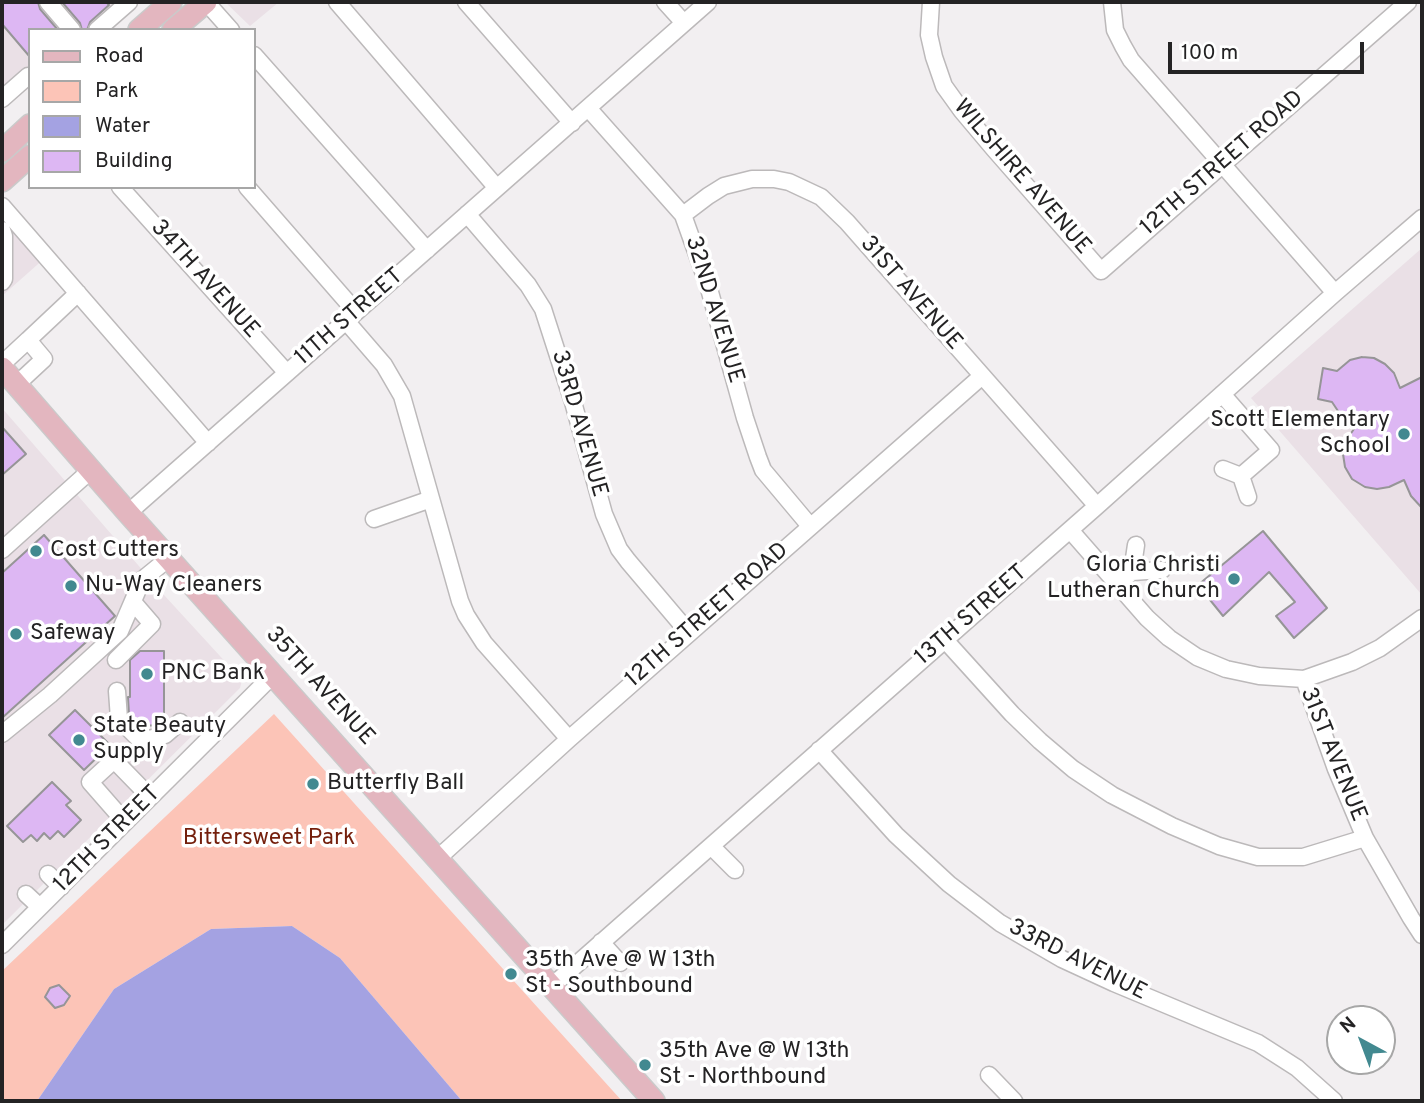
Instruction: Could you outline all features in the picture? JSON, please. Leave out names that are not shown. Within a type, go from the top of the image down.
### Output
[{"type":"main road","points":[[141,28],[171,2]]},
{"type":"main road","points":[[160,28],[177,12],[180,2]]},
{"type":"main road","points":[[175,28],[206,2]]},
{"type":"main road","points":[[2,151],[28,127]]},
{"type":"main road","points":[[2,181],[28,158]]},
{"type":"main road","name":"35TH AVENUE","points":[[2,366],[128,513],[654,1101]]},
{"type":"street","points":[[48,2],[70,28]]},
{"type":"street","points":[[99,28],[129,2]]},
{"type":"street","points":[[206,2],[229,28]]},
{"type":"street","points":[[337,2],[497,188]]},
{"type":"street","points":[[466,2],[572,122]]},
{"type":"street","points":[[665,2],[684,23]]},
{"type":"street","points":[[588,108],[708,2]]},
{"type":"street","name":"WILSHIRE AVENUE","points":[[931,2],[929,34],[944,86],[994,149],[1101,271]]},
{"type":"street","points":[[1112,2],[1115,30],[1131,60],[1335,293]]},
{"type":"street","name":"12TH STREET ROAD","points":[[1101,271],[1408,2]]},
{"type":"street","points":[[256,57],[427,250]]},
{"type":"street","points":[[2,99],[28,76]]},
{"type":"street","name":"11TH STREET","points":[[128,513],[588,108]]},
{"type":"street","name":"32ND AVENUE","points":[[588,108],[683,215],[708,285],[744,418],[763,470],[810,526]]},
{"type":"street","name":"31ST AVENUE","points":[[683,215],[724,186],[752,179],[789,182],[821,197],[847,222],[1097,506]]},
{"type":"street","name":"34TH AVENUE","points":[[122,189],[287,373]]},
{"type":"street","points":[[249,189],[351,316],[384,365],[402,396],[466,615],[484,643],[569,740]]},
{"type":"street","points":[[2,206],[208,443]]},
{"type":"street","name":"33RD AVENUE","points":[[467,215],[528,285],[543,309],[573,402],[604,514],[619,549],[689,633]]},
{"type":"street","name":"13TH STREET","points":[[552,986],[1422,218]]},
{"type":"street","points":[[2,230],[2,282]]},
{"type":"street","points":[[2,366],[78,293]]},
{"type":"street","points":[[16,384],[44,359],[28,340]]},
{"type":"street","name":"12TH STREET ROAD","points":[[437,859],[982,376]]},
{"type":"street","points":[[1222,394],[1271,450],[1241,477]]},
{"type":"street","points":[[1223,469],[1241,477],[1248,496]]},
{"type":"street","points":[[2,550],[91,470]]},
{"type":"street","points":[[374,519],[431,499]]},
{"type":"street","name":"31ST AVENUE","points":[[1070,530],[1146,618],[1197,657],[1226,669],[1259,676],[1304,679],[1336,769],[1365,838],[1422,935]]},
{"type":"street","points":[[1132,572],[1136,545]]},
{"type":"street","points":[[2,734],[50,695],[120,631],[142,580],[169,558]]},
{"type":"street","points":[[1116,583],[1132,572],[1162,570]]},
{"type":"street","points":[[116,660],[152,624],[133,601]]},
{"type":"street","points":[[1304,679],[1352,662],[1380,648],[1422,618]]},
{"type":"street","points":[[945,640],[1012,714],[1073,769],[1112,794],[1172,826],[1219,846],[1258,857],[1303,857],[1365,838]]},
{"type":"street","name":"12TH STREET","points":[[2,945],[273,675]]},
{"type":"street","points":[[117,691],[119,719],[141,741],[165,735],[180,722]]},
{"type":"street","name":"33RD AVENUE","points":[[819,750],[896,835],[949,884],[1000,923],[1072,964],[1258,1043],[1297,1068],[1334,1101]]},
{"type":"street","points":[[125,822],[90,782],[114,760],[150,797]]},
{"type":"street","points":[[711,846],[735,870]]},
{"type":"street","points":[[48,874],[61,887]]},
{"type":"street","points":[[26,894],[40,907]]},
{"type":"street","points":[[601,942],[620,964]]},
{"type":"street","points":[[989,1075],[1014,1101]]},
{"type":"shaded area","points":[[2,2],[128,2],[98,28],[28,28],[28,89],[2,109]]},
{"type":"shaded area","points":[[225,2],[279,2],[250,26]]},
{"type":"shaded area","points":[[2,206],[46,257],[2,296]]},
{"type":"shaded area","points":[[1422,248],[1422,595],[1251,398]]},
{"type":"shaded area","points":[[2,408],[164,595],[242,680],[240,688],[2,925]]},
{"type":"green space","name":"Bittersweet Park","points":[[274,714],[622,1101],[462,1101],[340,958],[292,926],[211,929],[114,989],[37,1101],[2,1101],[2,971]]},
{"type":"water","points":[[292,926],[340,958],[462,1101],[37,1101],[114,989],[211,929]]},
{"type":"building","points":[[2,2],[38,2],[40,9],[56,28],[28,28],[28,55],[2,24]]},
{"type":"building","points":[[62,2],[106,2],[109,5],[90,22],[88,28],[81,28]]},
{"type":"building","name":"Scott Elementary School","points":[[1374,358],[1385,364],[1394,373],[1400,388],[1422,377],[1422,508],[1411,496],[1404,480],[1389,487],[1365,487],[1352,479],[1345,467],[1345,442],[1356,426],[1340,414],[1332,402],[1318,399],[1323,368],[1337,371],[1350,360]]},
{"type":"building","points":[[2,427],[26,454],[2,475]]},
{"type":"building","name":"Gloria Christi Lutheran Church","points":[[1263,531],[1327,608],[1294,638],[1276,616],[1295,602],[1269,572],[1223,616],[1198,585]]},
{"type":"building","points":[[44,535],[115,616],[2,718],[2,573]]},
{"type":"building","name":"PNC Bank","points":[[140,651],[164,651],[164,722],[160,725],[141,726],[129,714],[130,660]]},
{"type":"building","name":"State Beauty Supply","points":[[75,710],[110,745],[84,770],[49,735]]},
{"type":"building","points":[[52,782],[71,801],[66,805],[81,820],[64,837],[58,831],[50,839],[44,833],[37,841],[31,835],[23,842],[7,826]]},
{"type":"building","points":[[59,985],[70,996],[64,1005],[55,1008],[45,997],[50,988]]},
{"type":"place","name":"Scott Elementary School","points":[[1404,434]]},
{"type":"place","name":"Cost Cutters","points":[[36,551]]},
{"type":"place","name":"Gloria Christi Lutheran Church","points":[[1234,579]]},
{"type":"place","name":"Nu-Way Cleaners","points":[[71,586]]},
{"type":"place","name":"Safeway","points":[[16,634]]},
{"type":"place","name":"PNC Bank","points":[[147,674]]},
{"type":"place","name":"State Beauty Supply","points":[[79,740]]},
{"type":"place","name":"Butterfly Ball","points":[[313,784]]},
{"type":"place","name":"35th Ave @ W 13th St - Southbound","points":[[511,974]]},
{"type":"place","name":"35th Ave @ W 13th St - Northbound","points":[[645,1065]]}]
